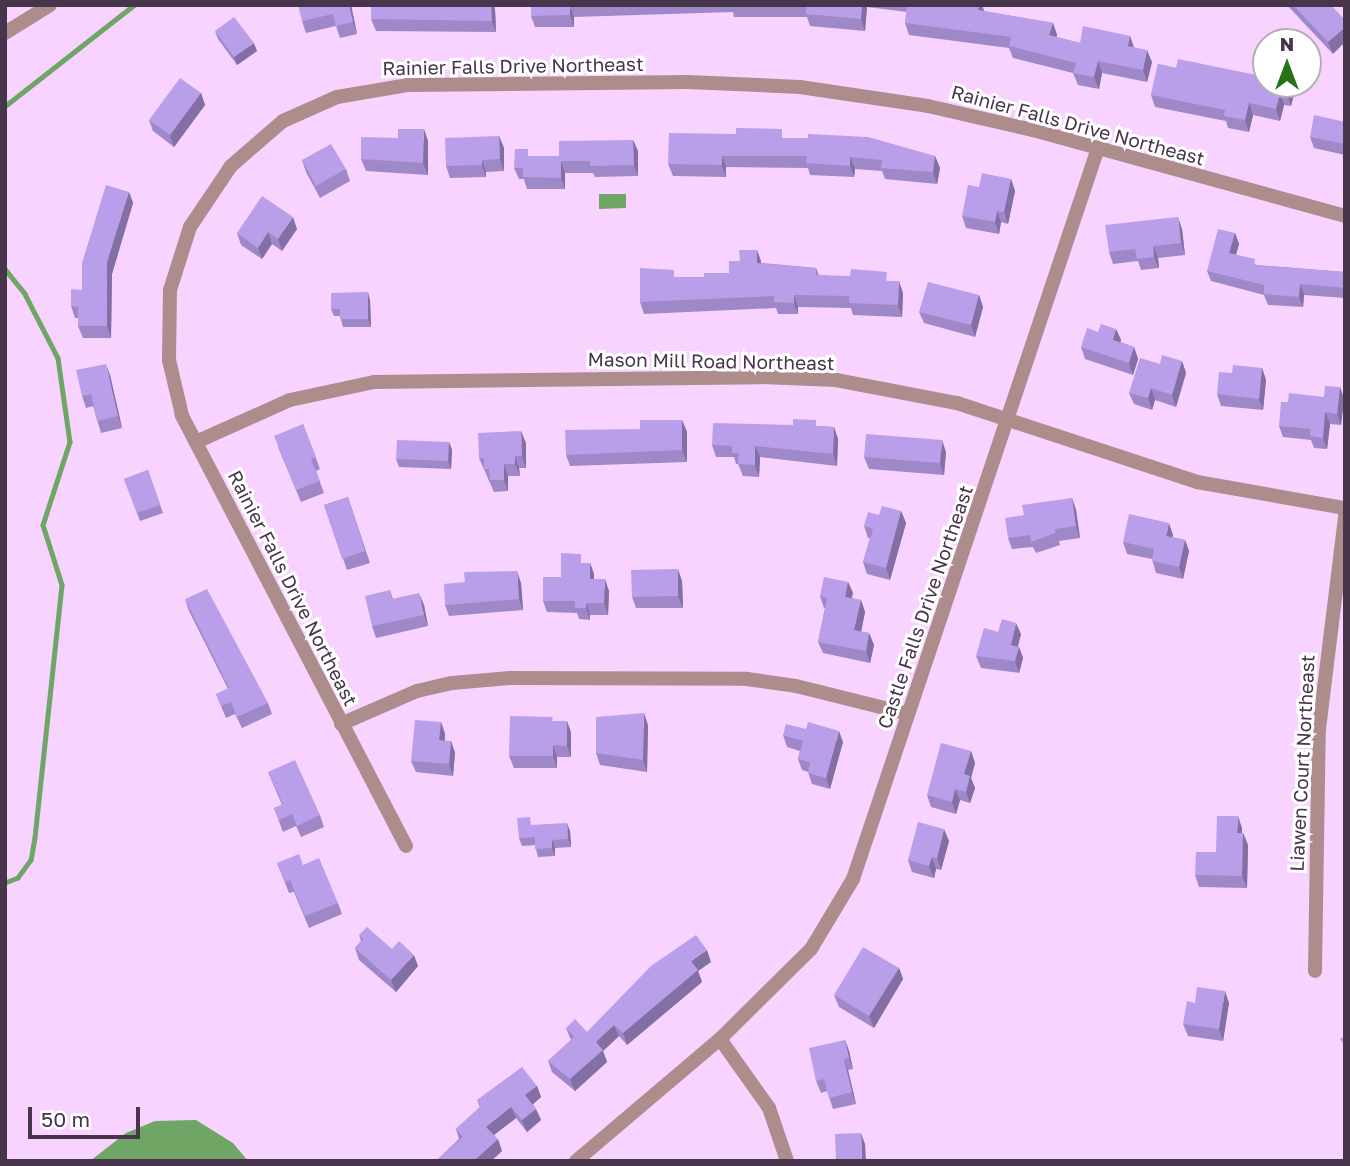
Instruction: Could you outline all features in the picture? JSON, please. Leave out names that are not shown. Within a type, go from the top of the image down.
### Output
[{"type":"street","points":[[5,33],[50,5]]},
{"type":"street","name":"Rainier Falls Drive Northeast","points":[[406,846],[196,442],[174,389],[167,330],[170,290],[190,227],[231,166],[283,121],[337,97],[407,85],[687,82],[800,87],[928,106],[1345,216]]},
{"type":"street","name":"Castle Falls Drive Northeast","points":[[576,1161],[720,1039],[794,968],[842,903],[1098,149]]},
{"type":"street","name":"Mason Mill Road Northeast","points":[[196,442],[290,400],[360,384],[403,381],[760,377],[836,380],[892,388],[1008,420],[1197,482],[1345,508]]},
{"type":"street","name":"Liawen Court Northeast","points":[[1315,971],[1319,729],[1345,516]]},
{"type":"street","points":[[341,724],[417,691],[452,683],[510,678],[747,680],[796,686],[908,714]]},
{"type":"street","points":[[720,1039],[769,1108],[787,1161]]},
{"type":"shaded area","points":[[599,194],[626,194],[626,208],[599,209]]},
{"type":"shaded area","points":[[196,1120],[233,1143],[248,1161],[90,1161],[126,1133],[155,1121]]},
{"type":"building","points":[[298,5],[349,5],[353,22],[336,26],[333,14],[302,21]]},
{"type":"building","points":[[371,5],[491,5],[492,21],[371,19]]},
{"type":"building","points":[[531,5],[579,5],[570,6],[570,15],[531,16]]},
{"type":"building","points":[[806,5],[862,5],[861,19],[806,14]]},
{"type":"building","points":[[907,5],[979,5],[978,10],[1053,23],[1049,35],[1080,43],[1083,26],[1130,36],[1128,46],[1147,50],[1143,70],[1098,61],[1094,77],[1073,73],[1076,63],[1009,46],[1011,37],[905,23]]},
{"type":"building","points":[[1293,5],[1331,5],[1345,20],[1345,27],[1328,42],[1322,36],[1322,28],[1315,28]]},
{"type":"building","points":[[234,17],[254,43],[234,57],[215,31]]},
{"type":"building","points":[[1178,59],[1252,74],[1252,98],[1279,98],[1276,109],[1249,103],[1245,120],[1224,116],[1225,110],[1151,95],[1158,64],[1176,68]]},
{"type":"building","points":[[180,78],[201,93],[170,135],[149,120]]},
{"type":"building","points":[[1314,115],[1345,122],[1345,144],[1310,137]]},
{"type":"building","points":[[736,128],[782,129],[782,138],[808,138],[808,134],[868,137],[935,156],[933,172],[881,168],[882,160],[850,157],[850,166],[806,163],[807,156],[722,156],[722,165],[668,164],[669,133],[736,134]]},
{"type":"building","points":[[398,129],[424,129],[423,163],[361,159],[361,137],[398,138]]},
{"type":"building","points":[[499,136],[500,159],[482,160],[482,165],[446,166],[445,138]]},
{"type":"building","points":[[633,140],[634,165],[590,166],[590,161],[561,161],[561,178],[523,177],[523,168],[514,168],[515,149],[528,149],[528,156],[559,156],[559,141]]},
{"type":"building","points":[[331,144],[346,169],[316,186],[302,160]]},
{"type":"building","points":[[982,173],[1011,179],[1004,212],[997,211],[995,222],[962,216],[968,185],[979,187]]},
{"type":"building","points":[[106,185],[129,192],[107,262],[107,326],[78,326],[78,307],[71,306],[71,289],[82,290],[82,263]]},
{"type":"building","points":[[262,196],[293,217],[278,239],[268,232],[258,248],[237,233]]},
{"type":"building","points":[[1178,217],[1181,243],[1153,246],[1154,257],[1137,259],[1135,249],[1109,252],[1105,225]]},
{"type":"building","points":[[1218,229],[1235,233],[1229,253],[1255,259],[1254,265],[1345,272],[1345,288],[1300,284],[1299,297],[1264,294],[1264,285],[1207,271]]},
{"type":"building","points":[[739,250],[757,250],[757,263],[816,268],[816,275],[850,276],[851,269],[887,272],[886,281],[899,281],[898,305],[849,303],[849,296],[794,295],[794,303],[774,302],[774,296],[640,302],[640,268],[674,270],[674,277],[704,277],[704,273],[729,273],[729,261],[740,261]]},
{"type":"building","points":[[928,282],[979,295],[971,325],[919,312]]},
{"type":"building","points":[[368,292],[368,319],[340,319],[340,309],[331,309],[331,293]]},
{"type":"building","points":[[1101,324],[1116,329],[1113,340],[1134,347],[1129,363],[1081,347],[1087,328],[1098,332]]},
{"type":"building","points":[[1162,355],[1182,361],[1172,395],[1151,388],[1148,398],[1129,393],[1140,358],[1160,364]]},
{"type":"building","points":[[106,364],[118,416],[97,421],[91,394],[82,396],[76,370]]},
{"type":"building","points":[[1233,365],[1262,368],[1259,399],[1217,394],[1219,372],[1232,373]]},
{"type":"building","points":[[1325,386],[1340,387],[1337,414],[1325,412],[1323,438],[1310,436],[1310,429],[1279,426],[1281,402],[1288,402],[1289,393],[1324,397]]},
{"type":"building","points":[[793,419],[816,420],[816,426],[834,427],[833,454],[755,446],[755,465],[738,464],[739,453],[732,453],[732,446],[712,445],[713,423],[793,425]]},
{"type":"building","points":[[640,420],[682,420],[682,450],[566,455],[565,430],[640,429]]},
{"type":"building","points":[[303,424],[316,457],[311,459],[320,481],[296,490],[274,436]]},
{"type":"building","points":[[521,431],[522,456],[515,456],[515,464],[504,464],[504,480],[490,480],[489,469],[484,469],[484,458],[479,458],[478,433]]},
{"type":"building","points":[[866,434],[942,440],[940,463],[864,457]]},
{"type":"building","points":[[397,440],[449,442],[448,461],[396,459]]},
{"type":"building","points":[[148,470],[160,505],[137,513],[124,479]]},
{"type":"building","points":[[348,497],[365,551],[342,559],[324,505]]},
{"type":"building","points":[[1072,498],[1076,526],[1055,529],[1055,533],[1031,542],[1030,535],[1008,538],[1005,518],[1024,515],[1022,505]]},
{"type":"building","points":[[882,506],[901,511],[886,568],[863,562],[873,529],[864,526],[868,512],[879,515]]},
{"type":"building","points":[[1129,514],[1169,523],[1166,536],[1185,540],[1179,567],[1152,561],[1154,549],[1123,542]]},
{"type":"building","points":[[561,553],[581,554],[581,563],[590,563],[590,579],[605,579],[604,603],[586,603],[586,608],[575,608],[575,601],[543,601],[543,577],[561,577]]},
{"type":"building","points":[[678,569],[678,596],[632,597],[631,570]]},
{"type":"building","points":[[517,571],[519,599],[445,605],[444,584],[465,582],[464,572]]},
{"type":"building","points":[[824,577],[848,582],[845,597],[861,600],[854,630],[869,633],[866,651],[818,642],[827,598],[820,596]]},
{"type":"building","points":[[207,589],[268,703],[237,717],[231,702],[221,706],[216,694],[229,688],[185,599]]},
{"type":"building","points":[[390,590],[392,599],[419,593],[424,615],[372,626],[365,596]]},
{"type":"building","points":[[1002,619],[1016,623],[1011,645],[1019,647],[1015,661],[976,656],[984,628],[998,632]]},
{"type":"building","points":[[644,713],[643,760],[596,753],[596,717]]},
{"type":"building","points":[[510,716],[553,717],[552,721],[567,721],[567,746],[553,745],[553,756],[509,756]]},
{"type":"building","points":[[415,720],[441,722],[439,740],[451,741],[449,764],[411,761]]},
{"type":"building","points":[[808,722],[839,731],[826,778],[808,773],[810,762],[798,759],[803,741],[783,735],[786,724],[806,729]]},
{"type":"building","points":[[941,743],[971,751],[964,774],[970,776],[966,792],[955,789],[952,802],[927,795]]},
{"type":"building","points":[[295,760],[320,815],[297,826],[292,814],[279,820],[274,808],[283,804],[268,772]]},
{"type":"building","points":[[1217,816],[1238,816],[1237,833],[1243,833],[1242,876],[1195,875],[1196,852],[1216,852]]},
{"type":"building","points":[[530,817],[531,825],[567,823],[568,839],[552,840],[552,848],[535,849],[535,837],[519,838],[517,818]]},
{"type":"building","points":[[918,822],[944,829],[937,858],[932,857],[929,866],[908,860]]},
{"type":"building","points":[[299,854],[303,865],[319,858],[338,903],[305,916],[290,880],[285,882],[277,863]]},
{"type":"building","points":[[367,927],[392,949],[399,941],[414,955],[391,980],[355,948],[363,939],[359,935]]},
{"type":"building","points":[[696,935],[707,950],[691,961],[698,970],[623,1033],[614,1025],[596,1042],[603,1050],[570,1079],[548,1061],[574,1037],[566,1028],[575,1019],[587,1032],[651,966]]},
{"type":"building","points":[[863,947],[899,968],[869,1016],[834,995]]},
{"type":"building","points":[[1197,987],[1225,991],[1219,1029],[1183,1024],[1187,1001],[1195,1003]]},
{"type":"building","points":[[845,1040],[849,1058],[844,1059],[852,1092],[829,1098],[824,1079],[816,1081],[809,1048]]},
{"type":"building","points":[[522,1067],[537,1086],[525,1095],[536,1109],[522,1120],[511,1107],[486,1127],[498,1139],[474,1161],[436,1161],[463,1137],[456,1129],[481,1106],[477,1100]]},
{"type":"building","points":[[861,1133],[862,1161],[836,1161],[835,1134]]},
{"type":"waterway","points":[[5,106],[134,5]]},
{"type":"waterway","points":[[5,269],[25,294],[58,358],[70,442],[43,525],[62,585],[35,838],[31,860],[18,878],[5,883]]}]
